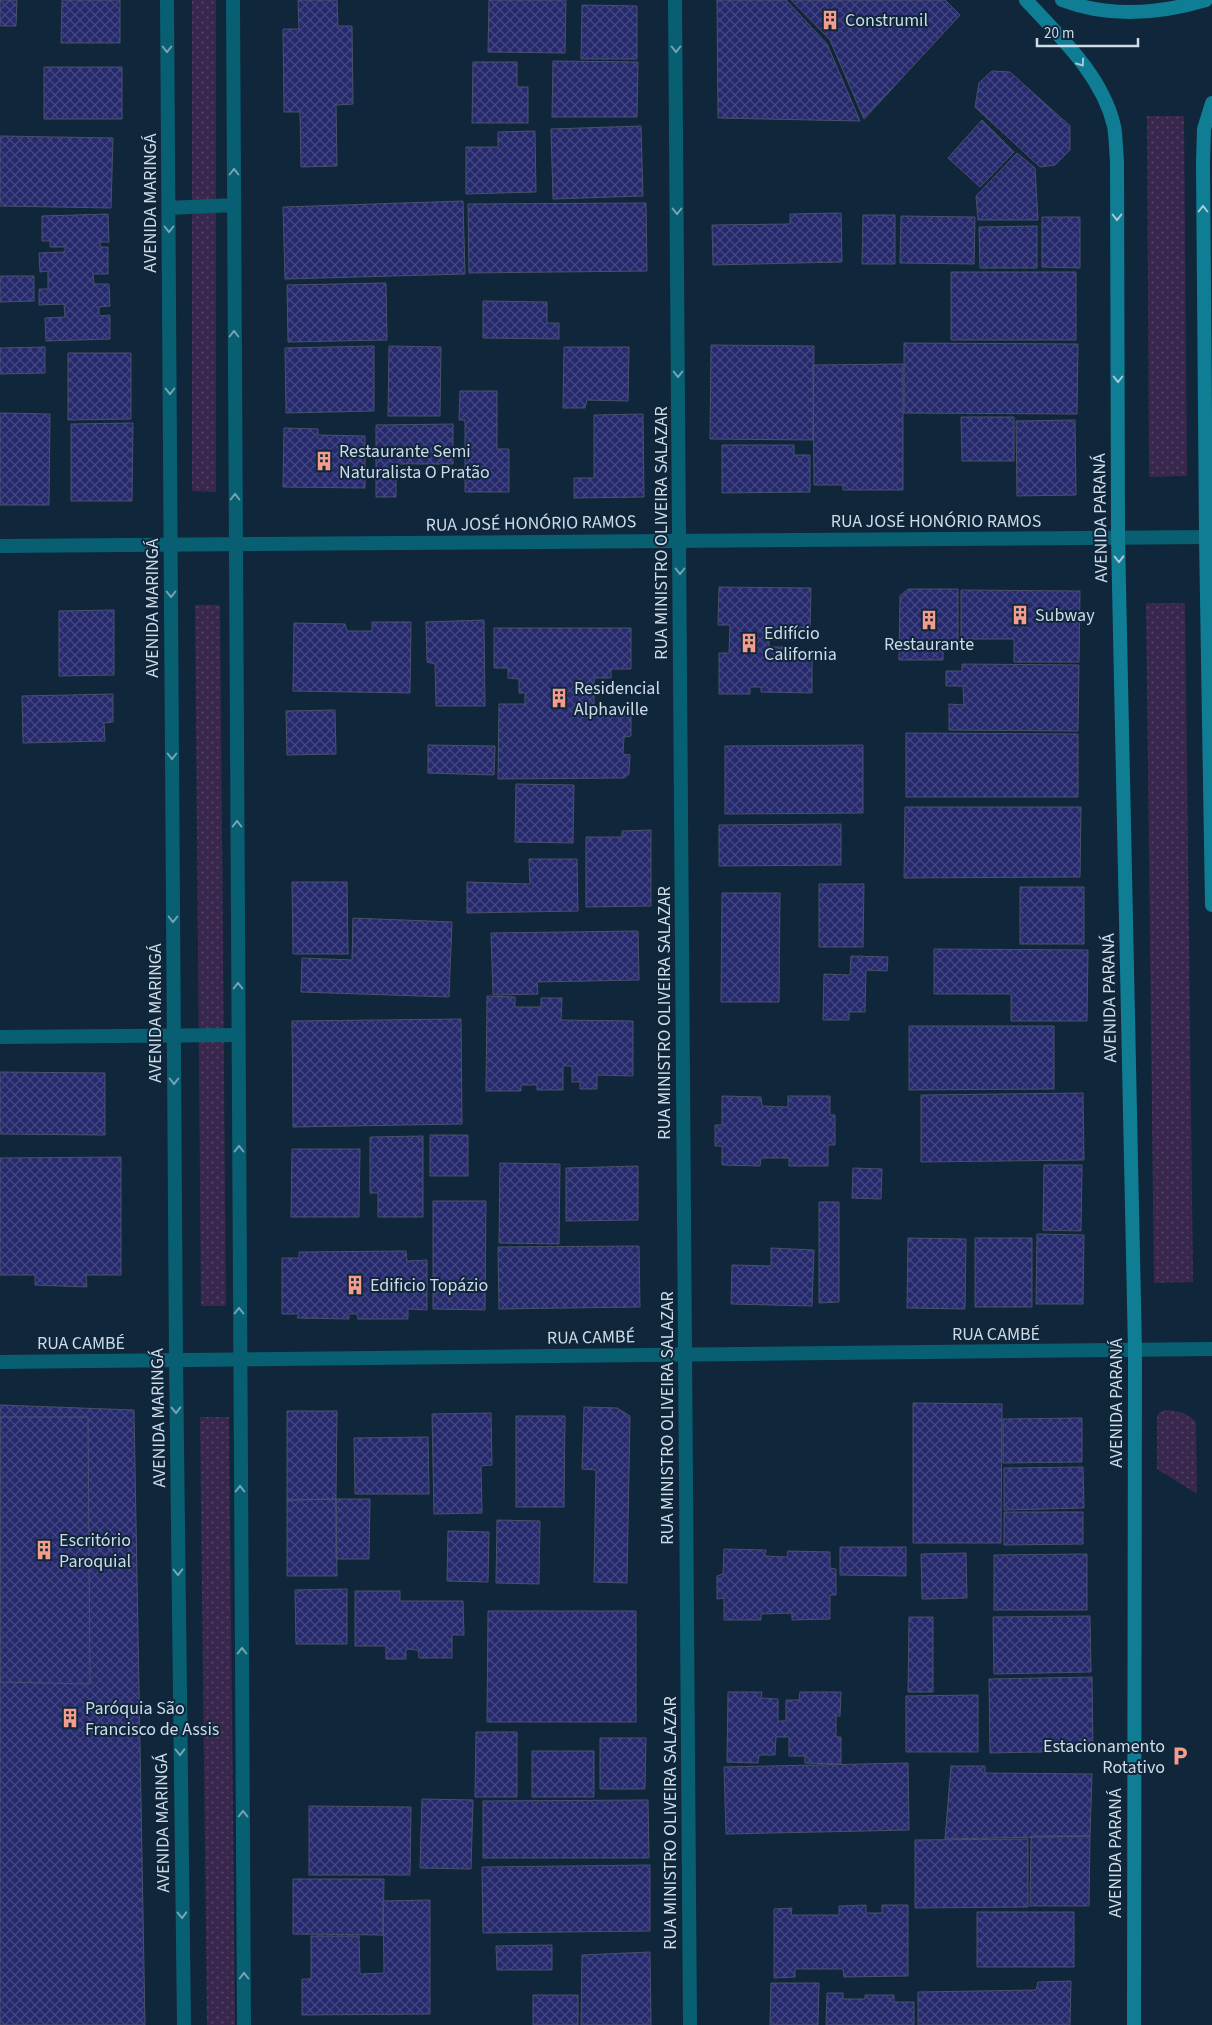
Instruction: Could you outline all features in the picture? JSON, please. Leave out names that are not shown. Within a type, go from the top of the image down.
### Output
[{"type":"main road","name":"AVENIDA PARANÁ","points":[[1026,0],[1076,54],[1100,89],[1114,126],[1117,161],[1118,538],[1135,1351],[1134,2025]]},
{"type":"main road","points":[[1062,0],[1076,5],[1119,12],[1146,13],[1181,8],[1206,0]]},
{"type":"main road","points":[[1212,103],[1204,129],[1203,164],[1212,905]]},
{"type":"street","name":"AVENIDA MARINGÁ","points":[[167,0],[176,1361],[184,2025]]},
{"type":"street","points":[[233,0],[244,2025]]},
{"type":"street","name":"RUA MINISTRO OLIVEIRA SALAZAR","points":[[675,0],[690,2025]]},
{"type":"street","points":[[168,208],[234,205]]},
{"type":"street","name":"RUA JOSÉ HONÓRIO RAMOS","points":[[0,546],[1209,537]]},
{"type":"street","points":[[0,1037],[238,1035]]},
{"type":"street","name":"RUA CAMBÉ","points":[[0,1362],[1212,1350]]},
{"type":"shaded area","points":[[192,0],[216,0],[216,492],[192,491]]},
{"type":"shaded area","points":[[1147,116],[1184,116],[1187,476],[1149,477]]},
{"type":"shaded area","points":[[1146,603],[1185,603],[1193,1282],[1154,1283]]},
{"type":"shaded area","points":[[195,605],[220,605],[226,1306],[201,1306]]},
{"type":"shaded area","points":[[1165,1410],[1190,1416],[1196,1422],[1197,1494],[1157,1469],[1157,1417],[1159,1413]]},
{"type":"shaded area","points":[[200,1417],[229,1417],[235,2025],[207,2025]]},
{"type":"building","points":[[0,0],[17,0],[16,26],[0,26]]},
{"type":"building","points":[[62,0],[120,0],[120,43],[61,43]]},
{"type":"building","points":[[298,0],[337,0],[338,26],[352,26],[353,104],[336,105],[337,166],[301,167],[300,112],[284,112],[283,29],[299,29]]},
{"type":"building","points":[[489,0],[566,0],[565,53],[488,52]]},
{"type":"building","points":[[717,0],[786,0],[827,44],[860,121],[718,118]]},
{"type":"building","name":"Construmil","points":[[791,0],[870,0],[830,40]]},
{"type":"building","points":[[870,0],[945,0],[960,15],[864,119],[830,40]]},
{"type":"building","points":[[582,5],[637,6],[637,59],[581,59]]},
{"type":"building","points":[[553,61],[638,62],[637,117],[552,117]]},
{"type":"building","points":[[473,62],[517,62],[517,87],[528,87],[528,123],[472,123]]},
{"type":"building","points":[[44,67],[122,67],[122,119],[44,119]]},
{"type":"building","points":[[992,71],[1010,72],[1070,126],[1070,150],[1055,165],[1040,167],[975,107],[979,83]]},
{"type":"building","points":[[982,120],[1014,152],[980,187],[948,158]]},
{"type":"building","points":[[641,126],[643,196],[553,199],[551,129]]},
{"type":"building","points":[[535,131],[536,192],[466,194],[466,147],[498,147],[498,132]]},
{"type":"building","points":[[0,136],[113,138],[111,208],[0,206]]},
{"type":"building","points":[[1017,153],[1035,168],[1038,220],[978,220],[976,196]]},
{"type":"building","points":[[463,201],[465,274],[285,279],[283,207]]},
{"type":"building","points":[[646,203],[647,271],[469,273],[468,204]]},
{"type":"building","points":[[841,213],[842,262],[713,265],[712,225],[790,224],[790,214]]},
{"type":"building","points":[[108,214],[109,242],[100,242],[100,247],[108,247],[108,274],[93,274],[94,284],[109,284],[110,306],[99,307],[99,316],[110,315],[110,339],[46,341],[45,318],[65,317],[64,304],[39,305],[39,289],[48,289],[48,271],[40,272],[39,253],[65,252],[65,247],[50,247],[50,241],[42,241],[42,216]]},
{"type":"building","points":[[863,215],[895,215],[895,264],[862,264]]},
{"type":"building","points":[[901,216],[975,217],[974,264],[900,263]]},
{"type":"building","points":[[1042,217],[1080,217],[1080,268],[1042,267]]},
{"type":"building","points":[[1037,226],[1037,268],[980,268],[979,227]]},
{"type":"building","points":[[951,272],[1076,272],[1076,340],[951,340]]},
{"type":"building","points":[[0,276],[34,276],[34,301],[0,302]]},
{"type":"building","points":[[386,283],[387,340],[288,342],[287,285]]},
{"type":"building","points":[[483,301],[547,302],[547,323],[559,323],[559,339],[483,338]]},
{"type":"building","points":[[904,343],[1078,344],[1077,414],[904,413]]},
{"type":"building","points":[[711,345],[814,346],[813,440],[710,439]]},
{"type":"building","points":[[374,346],[374,411],[286,413],[285,348]]},
{"type":"building","points":[[389,346],[441,347],[440,416],[388,416]]},
{"type":"building","points":[[45,347],[45,373],[0,374],[0,348]]},
{"type":"building","points":[[564,347],[629,347],[628,401],[587,400],[585,408],[563,408]]},
{"type":"building","points":[[68,353],[131,353],[131,419],[68,420]]},
{"type":"building","points":[[903,364],[903,490],[843,490],[843,485],[814,485],[813,365]]},
{"type":"building","points":[[460,391],[497,391],[497,449],[509,449],[509,492],[465,492],[465,420],[459,420]]},
{"type":"building","points":[[0,413],[50,414],[49,505],[0,505]]},
{"type":"building","points":[[643,414],[644,497],[574,498],[574,478],[594,478],[594,415]]},
{"type":"building","points":[[961,417],[1014,417],[1014,461],[962,461]]},
{"type":"building","points":[[1075,420],[1076,495],[1017,496],[1016,421]]},
{"type":"building","points":[[133,423],[132,501],[71,501],[71,424]]},
{"type":"building","points":[[453,424],[453,464],[396,464],[396,497],[376,497],[376,425]]},
{"type":"building","name":"Restaurante Semi Naturalista O Pratão","points":[[284,428],[318,429],[318,435],[365,436],[365,488],[283,487]]},
{"type":"building","points":[[722,445],[794,445],[794,455],[810,455],[810,492],[722,493]]},
{"type":"building","name":"Edifício California","points":[[719,587],[811,588],[810,628],[794,628],[794,640],[769,640],[769,647],[794,647],[794,653],[812,654],[812,693],[761,692],[761,687],[750,687],[750,694],[719,694],[719,653],[729,653],[730,625],[718,625]]},
{"type":"building","name":"Restaurante","points":[[908,589],[958,589],[958,645],[943,645],[943,660],[899,660],[900,596]]},
{"type":"building","name":"Subway","points":[[961,590],[1080,591],[1079,662],[1014,662],[1014,639],[961,639]]},
{"type":"building","points":[[114,610],[114,675],[59,676],[59,611]]},
{"type":"building","points":[[484,620],[485,706],[436,706],[435,664],[427,662],[426,622]]},
{"type":"building","points":[[372,622],[411,622],[410,693],[293,691],[294,623],[345,624],[347,631],[372,631]]},
{"type":"building","name":"Residencial Alphaville","points":[[494,628],[631,628],[631,669],[611,669],[611,678],[594,678],[594,706],[631,707],[631,736],[624,737],[623,754],[630,755],[629,774],[624,778],[498,779],[499,704],[525,704],[525,693],[519,693],[519,679],[508,678],[508,668],[494,668]]},
{"type":"building","points":[[962,664],[1079,665],[1078,731],[949,730],[949,704],[964,705],[963,686],[946,686],[946,671],[962,671]]},
{"type":"building","points":[[113,694],[113,722],[104,723],[105,741],[23,743],[22,696]]},
{"type":"building","points":[[335,710],[336,754],[287,755],[286,711]]},
{"type":"building","points":[[906,733],[1078,734],[1078,797],[906,797]]},
{"type":"building","points":[[428,745],[495,746],[494,775],[428,773]]},
{"type":"building","points":[[863,745],[863,813],[725,814],[725,746]]},
{"type":"building","points":[[516,784],[574,785],[573,843],[515,842]]},
{"type":"building","points":[[905,807],[1081,807],[1080,877],[904,878]]},
{"type":"building","points":[[841,824],[841,865],[719,866],[719,825]]},
{"type":"building","points":[[651,830],[651,906],[586,907],[586,837],[622,837],[622,831]]},
{"type":"building","points":[[529,859],[577,859],[578,911],[467,913],[467,882],[530,884]]},
{"type":"building","points":[[292,882],[347,882],[348,954],[293,954]]},
{"type":"building","points":[[819,884],[864,884],[863,947],[819,947]]},
{"type":"building","points":[[1020,887],[1084,887],[1084,944],[1020,944]]},
{"type":"building","points":[[722,893],[780,893],[779,1002],[721,1002]]},
{"type":"building","points":[[353,918],[452,922],[449,997],[301,992],[302,958],[352,960]]},
{"type":"building","points":[[638,931],[639,980],[537,982],[538,994],[493,995],[491,933]]},
{"type":"building","points":[[934,949],[1088,950],[1087,1021],[1011,1021],[1011,994],[934,994]]},
{"type":"building","points":[[851,956],[888,957],[887,971],[866,970],[865,1012],[849,1012],[849,1020],[823,1020],[824,974],[850,975]]},
{"type":"building","points":[[487,996],[515,997],[515,1007],[541,1007],[541,998],[562,998],[561,1020],[633,1021],[633,1076],[597,1075],[597,1089],[580,1089],[580,1082],[572,1082],[572,1066],[563,1066],[563,1090],[537,1090],[537,1085],[521,1085],[521,1091],[486,1091]]},
{"type":"building","points":[[461,1019],[462,1124],[293,1127],[292,1021]]},
{"type":"building","points":[[909,1026],[1054,1026],[1054,1089],[909,1090]]},
{"type":"building","points":[[0,1072],[105,1073],[105,1135],[0,1134]]},
{"type":"building","points":[[1083,1093],[1084,1160],[921,1162],[921,1095]]},
{"type":"building","points":[[722,1096],[761,1097],[762,1106],[788,1107],[788,1096],[830,1096],[830,1115],[835,1115],[835,1145],[828,1145],[828,1166],[789,1166],[789,1158],[761,1158],[760,1166],[722,1165],[722,1146],[715,1146],[715,1125],[722,1125]]},
{"type":"building","points":[[430,1135],[468,1135],[468,1176],[430,1176]]},
{"type":"building","points":[[423,1136],[423,1217],[378,1217],[378,1193],[370,1193],[370,1137]]},
{"type":"building","points":[[292,1149],[360,1149],[359,1217],[291,1217]]},
{"type":"building","points":[[121,1157],[121,1275],[86,1275],[87,1287],[35,1285],[35,1275],[0,1275],[0,1158]]},
{"type":"building","points":[[500,1163],[560,1164],[559,1244],[499,1243]]},
{"type":"building","points":[[1044,1165],[1082,1165],[1081,1231],[1043,1230]]},
{"type":"building","points":[[638,1166],[638,1220],[566,1221],[566,1168]]},
{"type":"building","points":[[853,1168],[882,1169],[881,1199],[852,1198]]},
{"type":"building","points":[[433,1201],[486,1201],[485,1310],[433,1309]]},
{"type":"building","points":[[819,1202],[839,1202],[839,1302],[819,1303]]},
{"type":"building","points":[[1037,1234],[1084,1235],[1083,1304],[1036,1304]]},
{"type":"building","points":[[908,1238],[966,1239],[965,1309],[907,1308]]},
{"type":"building","points":[[975,1238],[1032,1238],[1032,1307],[975,1307]]},
{"type":"building","points":[[639,1246],[640,1307],[499,1309],[498,1247]]},
{"type":"building","points":[[771,1248],[814,1250],[812,1306],[731,1304],[732,1265],[771,1266]]},
{"type":"building","name":"Edificio Topázio","points":[[406,1251],[407,1261],[427,1260],[427,1310],[408,1309],[408,1319],[358,1319],[357,1314],[349,1314],[349,1319],[297,1318],[299,1314],[282,1314],[282,1258],[299,1258],[299,1252]]},
{"type":"building","points":[[913,1403],[1002,1404],[1001,1543],[913,1543]]},
{"type":"building","name":"Paróquia São Francisco de Assis","points":[[0,1405],[134,1410],[145,2025],[0,2025]]},
{"type":"building","points":[[584,1407],[617,1408],[630,1416],[627,1583],[594,1582],[596,1470],[582,1469]]},
{"type":"building","points":[[287,1411],[337,1411],[336,1499],[287,1500]]},
{"type":"building","points":[[491,1413],[492,1465],[481,1466],[482,1513],[434,1514],[432,1414]]},
{"type":"building","points":[[516,1416],[565,1416],[564,1507],[516,1507]]},
{"type":"building","name":"Escritório Paroquial","points":[[0,1417],[88,1417],[90,1684],[0,1682]]},
{"type":"building","points":[[1082,1418],[1082,1462],[1003,1463],[1003,1419]]},
{"type":"building","points":[[428,1437],[429,1494],[355,1494],[354,1438]]},
{"type":"building","points":[[1083,1467],[1084,1508],[1004,1510],[1004,1468]]},
{"type":"building","points":[[336,1499],[337,1576],[287,1576],[287,1500]]},
{"type":"building","points":[[336,1499],[370,1499],[369,1559],[336,1559]]},
{"type":"building","points":[[1004,1512],[1083,1512],[1083,1544],[1004,1545]]},
{"type":"building","points":[[497,1520],[540,1521],[539,1584],[496,1583]]},
{"type":"building","points":[[448,1531],[489,1532],[488,1582],[447,1581]]},
{"type":"building","points":[[840,1547],[906,1547],[906,1576],[840,1575]]},
{"type":"building","points":[[724,1549],[766,1550],[765,1556],[787,1557],[788,1551],[830,1552],[830,1568],[836,1569],[836,1595],[830,1595],[830,1619],[792,1620],[792,1613],[761,1614],[761,1620],[724,1620],[724,1598],[717,1599],[717,1576],[723,1574]]},
{"type":"building","points":[[966,1553],[967,1598],[922,1599],[921,1554]]},
{"type":"building","points":[[1087,1554],[1087,1610],[994,1610],[994,1555]]},
{"type":"building","points":[[347,1589],[347,1644],[296,1644],[295,1590]]},
{"type":"building","points":[[355,1591],[400,1591],[400,1601],[463,1601],[464,1635],[452,1635],[452,1658],[419,1658],[418,1650],[406,1649],[406,1659],[386,1659],[386,1646],[355,1646]]},
{"type":"building","points":[[488,1611],[636,1611],[636,1722],[487,1722]]},
{"type":"building","points":[[1090,1616],[1091,1672],[994,1674],[993,1617]]},
{"type":"building","points":[[909,1617],[933,1617],[933,1692],[908,1692]]},
{"type":"building","points":[[1092,1677],[1093,1751],[990,1753],[989,1679]]},
{"type":"building","points":[[728,1692],[762,1692],[761,1698],[778,1699],[778,1721],[786,1721],[786,1700],[799,1700],[800,1692],[841,1692],[840,1716],[836,1716],[836,1737],[841,1737],[841,1764],[805,1763],[805,1756],[789,1756],[789,1737],[776,1737],[775,1755],[759,1755],[758,1763],[727,1762]]},
{"type":"building","points":[[978,1695],[978,1752],[906,1752],[906,1696]]},
{"type":"building","points":[[476,1732],[517,1732],[517,1797],[475,1797]]},
{"type":"building","points":[[600,1738],[646,1738],[645,1789],[600,1789]]},
{"type":"building","points":[[532,1751],[594,1751],[594,1797],[532,1797]]},
{"type":"building","points":[[908,1763],[909,1830],[726,1834],[724,1767]]},
{"type":"building","points":[[951,1766],[985,1766],[985,1773],[1092,1774],[1090,1836],[945,1839]]},
{"type":"building","points":[[422,1799],[473,1800],[471,1869],[420,1868]]},
{"type":"building","points":[[648,1800],[649,1858],[483,1858],[483,1801]]},
{"type":"building","points":[[309,1806],[411,1807],[410,1875],[309,1875]]},
{"type":"building","points":[[1031,1836],[1090,1836],[1089,1906],[1030,1906]]},
{"type":"building","points":[[1028,1839],[1028,1907],[915,1908],[915,1840]]},
{"type":"building","points":[[650,1865],[650,1931],[483,1933],[482,1867]]},
{"type":"building","points":[[293,1879],[384,1879],[383,1935],[293,1934]]},
{"type":"building","points":[[430,1900],[430,2014],[302,2015],[302,1979],[311,1979],[311,1936],[359,1936],[360,1974],[384,1973],[383,1901]]},
{"type":"building","points":[[866,1905],[866,1913],[882,1913],[882,1905],[908,1905],[908,1976],[844,1977],[843,1969],[795,1969],[795,1977],[774,1978],[774,1909],[792,1908],[791,1915],[839,1915],[839,1906]]},
{"type":"building","points":[[977,1912],[1074,1912],[1074,1967],[977,1967]]},
{"type":"building","points":[[552,1945],[552,1970],[497,1970],[496,1946]]},
{"type":"building","points":[[650,1952],[651,2025],[581,2025],[582,1955]]},
{"type":"building","points":[[1071,1981],[1070,2025],[918,2025],[918,1992],[1036,1990],[1038,1982]]},
{"type":"building","points":[[771,1983],[819,1983],[818,2025],[770,2025]]},
{"type":"building","points":[[827,1993],[843,1993],[843,1999],[865,1999],[865,1995],[894,1995],[894,2002],[914,2002],[914,2025],[826,2025]]},
{"type":"building","points":[[533,1995],[578,1995],[578,2025],[533,2025]]},
{"type":"place","name":"Construmil","points":[[830,20]]},
{"type":"place","name":"Restaurante Semi Naturalista O Pratão","points":[[324,461]]},
{"type":"place","name":"Subway","points":[[1020,615]]},
{"type":"place","name":"Restaurante","points":[[929,620]]},
{"type":"place","name":"Edifício California","points":[[749,643]]},
{"type":"place","name":"Residencial Alphaville","points":[[559,698]]},
{"type":"place","name":"Edificio Topázio","points":[[355,1285]]},
{"type":"place","name":"Escritório Paroquial","points":[[44,1550]]},
{"type":"place","name":"Paróquia São Francisco de Assis","points":[[70,1718]]},
{"type":"place","name":"Estacionamento Rotativo","points":[[1180,1756]]}]
